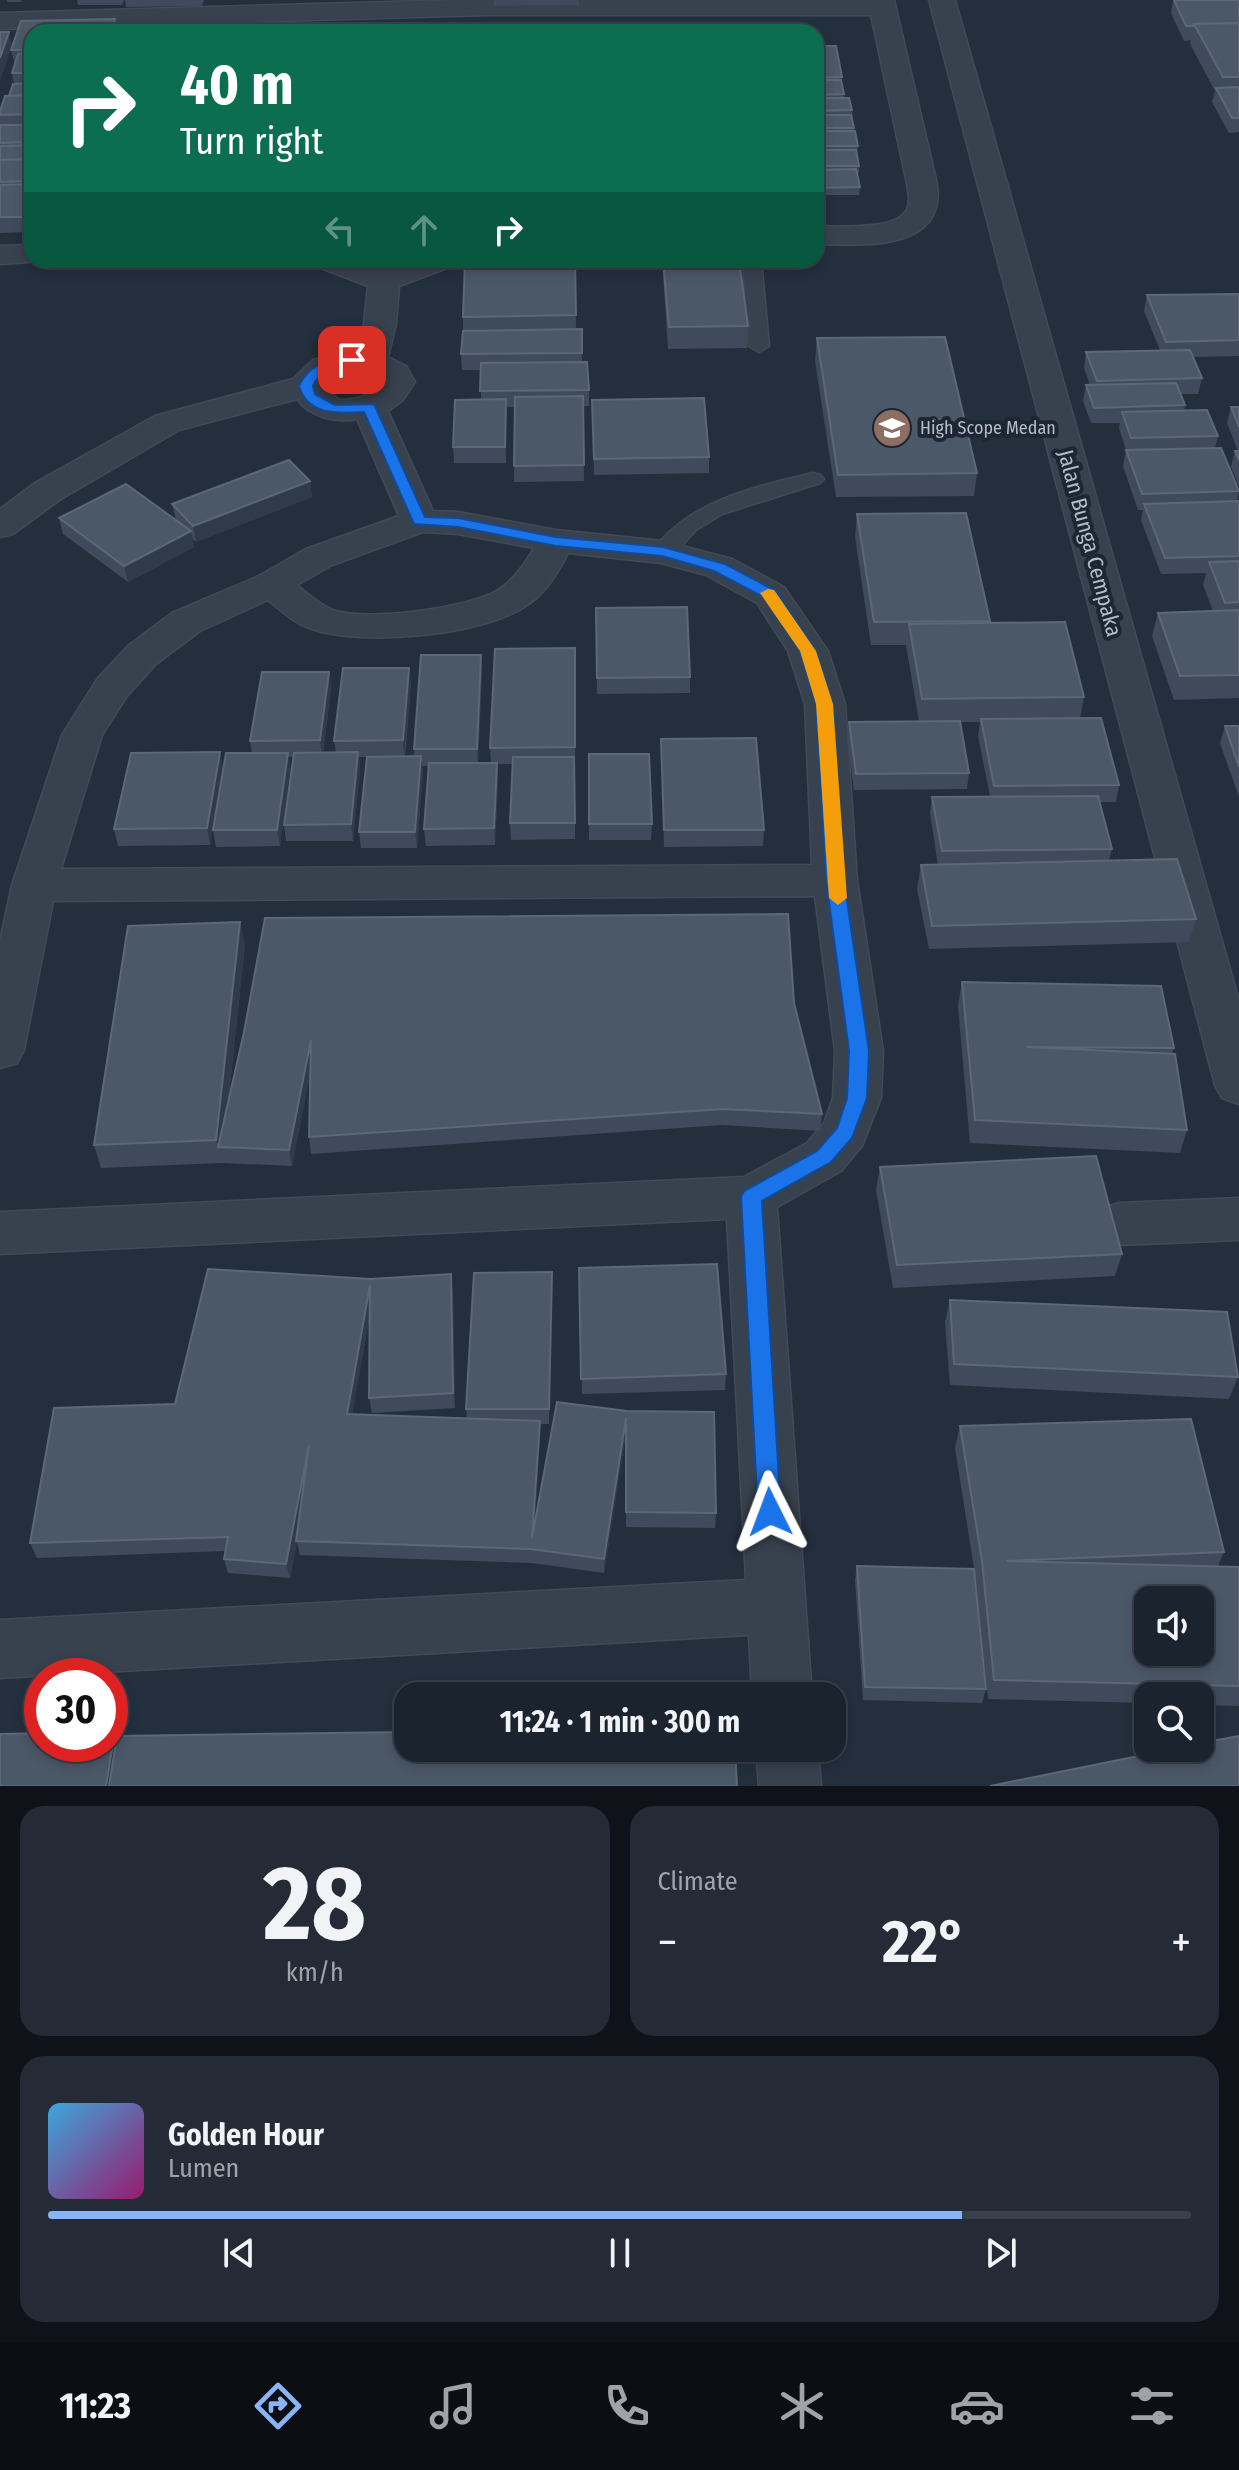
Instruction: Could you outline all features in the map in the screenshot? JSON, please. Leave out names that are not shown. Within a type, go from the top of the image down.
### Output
[{"type":"street","name":"Jalan Bunga Cempaka","points":[[942,0],[1239,1085]]},
{"type":"street","points":[[0,21],[50,10],[163,24],[269,7],[408,21],[486,4],[661,19],[711,3],[882,4],[922,184],[924,203],[921,215],[909,225],[891,231],[824,235]]},
{"type":"street","points":[[0,255],[24,254]]},
{"type":"street","points":[[350,268],[384,281],[418,268]]},
{"type":"street","points":[[370,361],[380,324],[384,281]]},
{"type":"street","points":[[344,361],[370,361],[394,373],[398,382],[394,392],[369,407],[334,409],[319,404],[309,396],[306,386],[320,368],[344,361]]},
{"type":"street","points":[[0,526],[48,491],[167,423],[306,386]]},
{"type":"street","points":[[369,407],[419,521]]},
{"type":"street","points":[[0,1050],[34,885],[82,735],[112,687],[142,655],[186,622],[272,584],[319,557],[419,521],[458,523],[556,541],[663,552],[719,567],[771,595],[808,651],[825,704],[835,880],[859,1051],[857,1098],[845,1132],[824,1157],[751,1197],[0,1233]]},
{"type":"street","points":[[272,584],[323,620],[383,626],[445,620],[509,601],[541,572],[556,541]]},
{"type":"street","points":[[34,885],[835,880]]},
{"type":"street","points":[[751,1197],[781,1682]]},
{"type":"street","points":[[1119,1224],[1239,1219]]},
{"type":"street","points":[[0,1649],[775,1606]]},
{"type":"street","points":[[788,1762],[790,1786]]},
{"type":"lane","points":[[753,268],[759,346]]},
{"type":"lane","points":[[663,552],[688,525],[714,509],[813,479]]},
{"type":"building","points":[[1174,0],[1239,0],[1239,23],[1186,26]]},
{"type":"building","points":[[115,19],[113,24],[24,24],[24,50],[11,50],[21,21]]},
{"type":"building","points":[[594,23],[594,24],[531,24]]},
{"type":"building","points":[[695,23],[758,24],[695,24]]},
{"type":"building","points":[[1239,23],[1239,77],[1223,77],[1194,24]]},
{"type":"building","points":[[0,32],[9,32],[0,58]]},
{"type":"building","points":[[824,46],[836,46],[842,77],[824,78]]},
{"type":"building","points":[[18,54],[24,54],[24,73],[12,73]]},
{"type":"building","points":[[824,80],[841,80],[844,94],[824,95]]},
{"type":"building","points":[[24,83],[24,95],[9,96],[13,84]]},
{"type":"building","points":[[1239,87],[1239,118],[1232,118],[1216,88]]},
{"type":"building","points":[[24,95],[24,114],[0,115],[5,96]]},
{"type":"building","points":[[824,98],[849,98],[852,110],[824,111]]},
{"type":"building","points":[[824,115],[851,115],[854,128],[824,128]]},
{"type":"building","points":[[0,125],[24,125],[24,142],[0,143]]},
{"type":"building","points":[[824,131],[855,131],[858,146],[824,146]]},
{"type":"building","points":[[24,145],[24,159],[0,160],[0,146]]},
{"type":"building","points":[[824,150],[856,150],[859,166],[824,166]]},
{"type":"building","points":[[24,159],[24,181],[0,182],[0,160]]},
{"type":"building","points":[[856,169],[860,187],[824,188],[824,170]]},
{"type":"building","points":[[24,184],[23,217],[0,217],[0,185]]},
{"type":"building","points":[[465,268],[575,268],[576,315],[463,317]]},
{"type":"building","points":[[664,268],[740,268],[748,326],[669,327]]},
{"type":"building","points":[[1239,294],[1239,340],[1166,342],[1147,295]]},
{"type":"building","points":[[582,329],[582,353],[461,354],[463,331]]},
{"type":"building","name":"High Scope Medan","points":[[945,337],[977,473],[838,475],[817,338]]},
{"type":"building","points":[[1190,350],[1202,378],[1097,381],[1086,352]]},
{"type":"building","points":[[587,362],[589,390],[480,391],[481,363]]},
{"type":"building","points":[[1176,383],[1185,405],[1094,408],[1086,385]]},
{"type":"building","points":[[583,396],[584,465],[514,466],[515,397]]},
{"type":"building","points":[[704,398],[709,457],[594,459],[592,400]]},
{"type":"building","points":[[506,399],[505,447],[453,447],[455,400]]},
{"type":"building","points":[[1231,407],[1239,407],[1239,427]]},
{"type":"building","points":[[1207,410],[1218,436],[1131,438],[1122,412]]},
{"type":"building","points":[[1221,448],[1239,491],[1142,494],[1126,450]]},
{"type":"building","points":[[289,460],[310,481],[193,526],[172,504]]},
{"type":"building","points":[[126,484],[191,531],[124,566],[59,518]]},
{"type":"building","points":[[1239,501],[1239,556],[1165,558],[1144,504]]},
{"type":"building","points":[[966,513],[990,621],[874,622],[857,514]]},
{"type":"building","points":[[1239,561],[1239,602],[1225,603],[1209,562]]},
{"type":"building","points":[[687,607],[690,677],[597,678],[596,608]]},
{"type":"building","points":[[1239,610],[1239,675],[1180,676],[1158,613]]},
{"type":"building","points":[[1065,622],[1084,697],[922,699],[909,624]]},
{"type":"building","points":[[575,648],[575,747],[490,748],[495,649]]},
{"type":"building","points":[[421,655],[481,655],[477,749],[414,749]]},
{"type":"building","points":[[343,668],[409,668],[403,740],[334,741]]},
{"type":"building","points":[[262,672],[329,672],[320,740],[250,741]]},
{"type":"building","points":[[1101,718],[1119,785],[994,786],[981,719]]},
{"type":"building","points":[[960,721],[969,773],[856,774],[849,722]]},
{"type":"building","points":[[1225,726],[1239,726],[1239,767]]},
{"type":"building","points":[[756,738],[764,830],[664,830],[661,739]]},
{"type":"building","points":[[220,752],[207,828],[114,829],[131,753]]},
{"type":"building","points":[[358,752],[351,824],[284,825],[294,753]]},
{"type":"building","points":[[226,753],[288,753],[277,830],[213,830]]},
{"type":"building","points":[[589,754],[649,754],[652,824],[589,824]]},
{"type":"building","points":[[421,756],[415,832],[359,832],[367,757]]},
{"type":"building","points":[[513,757],[574,757],[575,823],[510,823]]},
{"type":"building","points":[[429,763],[497,763],[494,828],[424,829]]},
{"type":"building","points":[[1098,796],[1112,849],[942,851],[932,797]]},
{"type":"building","points":[[1177,859],[1196,919],[932,926],[921,865]]},
{"type":"building","points":[[788,914],[794,1003],[822,1114],[723,1109],[309,1137],[311,1040],[289,1150],[218,1147],[265,918]]},
{"type":"building","points":[[240,922],[216,1140],[94,1145],[128,926]]},
{"type":"building","points":[[962,982],[1161,986],[1174,1048],[1027,1047],[1175,1054],[1187,1130],[975,1120]]},
{"type":"building","points":[[1096,1156],[1122,1254],[897,1265],[880,1167]]},
{"type":"building","points":[[717,1264],[726,1374],[581,1379],[579,1268]]},
{"type":"building","points":[[208,1269],[371,1279],[451,1274],[453,1393],[369,1398],[370,1285],[347,1414],[540,1421],[532,1538],[557,1402],[627,1411],[714,1412],[716,1513],[626,1512],[626,1418],[604,1559],[531,1549],[296,1541],[309,1445],[286,1564],[224,1559],[228,1537],[30,1543],[54,1408],[175,1404]]},
{"type":"building","points":[[552,1272],[549,1409],[466,1409],[474,1273]]},
{"type":"building","points":[[950,1300],[1227,1312],[1238,1377],[954,1364]]},
{"type":"building","points":[[1191,1419],[1224,1552],[1006,1561],[1239,1567],[1239,1686],[1214,1685],[1214,1682],[994,1680],[982,1561],[960,1426]]},
{"type":"building","points":[[857,1566],[974,1569],[986,1689],[865,1687]]},
{"type":"building","points":[[394,1732],[394,1762],[736,1762],[737,1786],[109,1786],[113,1762],[128,1762],[128,1736]]},
{"type":"building","points":[[24,1733],[24,1762],[110,1762],[106,1786],[0,1786],[0,1734]]},
{"type":"building","points":[[1239,1736],[1239,1786],[990,1786],[1134,1757],[1134,1762],[1214,1762],[1214,1740]]},
{"type":"slow traffic","points":[[768,593],[808,651],[825,704],[838,898]]},
{"type":"place","name":"High Scope Medan","points":[[892,428]]},
{"type":"route","points":[[352,360],[320,368],[306,386],[309,396],[319,404],[334,409],[369,407],[419,521],[458,523],[556,541],[663,552],[719,567],[771,595],[808,651],[825,704],[835,880],[859,1051],[857,1098],[845,1132],[824,1157],[751,1197],[770,1512]]}]
